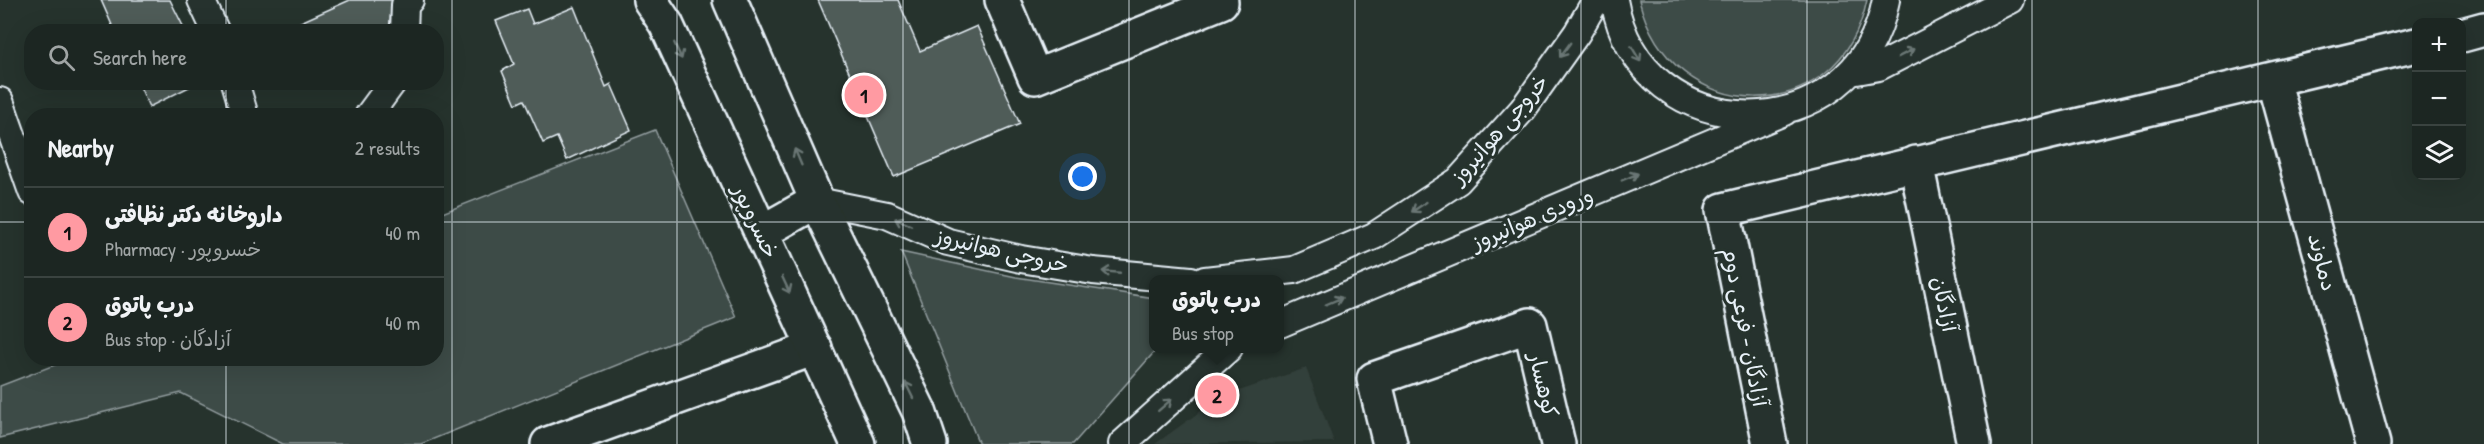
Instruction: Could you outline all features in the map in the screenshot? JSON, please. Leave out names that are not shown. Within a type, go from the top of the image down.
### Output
[{"type":"street","name":"خسروپور","points":[[650,0],[666,24],[858,444]]},
{"type":"street","points":[[730,0],[817,201],[919,411],[930,444]]},
{"type":"street","points":[[1002,0],[1035,76],[1220,0]]},
{"type":"street","points":[[2466,33],[2484,29]]},
{"type":"street","points":[[1916,163],[2412,46]]},
{"type":"street","name":"دماوند","points":[[2273,79],[2373,444]]},
{"type":"street","name":"آزادگان - فرعی دوم","points":[[1770,444],[1723,210],[1916,163]]},
{"type":"street","name":"آزادگان","points":[[1916,163],[1974,444]]},
{"type":"street","points":[[762,232],[817,201]]},
{"type":"street","name":"کوهسار","points":[[1390,444],[1374,380],[1530,325],[1558,444]]},
{"type":"street","points":[[548,444],[815,348]]},
{"type":"lane","points":[[201,0],[212,24]]},
{"type":"lane","points":[[404,24],[405,5],[410,0]]},
{"type":"lane","name":"خروجی هوانیروز","points":[[1244,275],[1293,270],[1374,236],[1458,181],[1523,108],[1577,33],[1596,0]]},
{"type":"lane","points":[[1614,0],[1624,33],[1640,61],[1662,85],[1690,102],[1720,112],[1751,116],[1784,112]]},
{"type":"lane","points":[[1851,72],[1870,47],[1883,18],[1886,0]]},
{"type":"lane","points":[[1851,72],[1879,67],[2010,0]]},
{"type":"lane","name":"ورودی هوانیروز","points":[[1284,322],[1820,97],[1851,72]]},
{"type":"lane","points":[[237,90],[243,108]]},
{"type":"lane","points":[[374,108],[387,90]]},
{"type":"lane","points":[[0,101],[24,169]]},
{"type":"lane","name":"خروجی هوانیروز","points":[[817,201],[887,215],[948,242],[1021,259],[1093,271],[1149,276]]},
{"type":"lane","points":[[1122,444],[1223,353]]},
{"type":"shaded area","points":[[1639,0],[1867,0],[1851,43],[1824,73],[1791,91],[1755,97],[1718,91],[1684,72],[1657,42]]},
{"type":"shaded area","points":[[655,130],[736,317],[421,444],[283,444],[181,393],[0,438],[0,386],[52,366],[444,366],[444,212]]},
{"type":"shaded area","points":[[901,252],[1016,277],[1149,297],[1149,353],[1153,353],[1073,444],[979,444]]},
{"type":"shaded area","points":[[1306,368],[1334,442],[1155,444],[1219,398]]},
{"type":"building","points":[[101,0],[170,0],[182,24],[112,24]]},
{"type":"building","points":[[350,0],[392,0],[390,24],[296,24]]},
{"type":"building","points":[[818,0],[898,0],[920,51],[977,26],[1020,124],[894,177]]},
{"type":"building","points":[[574,7],[606,87],[611,84],[631,130],[567,160],[557,137],[543,143],[524,100],[516,104],[502,71],[514,64],[496,21],[527,9],[533,24]]},
{"type":"building","points":[[142,90],[183,90],[149,107]]},
{"type":"place","name":"داروخانه دکتر نظافتی","points":[[864,95]]},
{"type":"place","name":"درب پاتوق","points":[[1217,395]]}]
